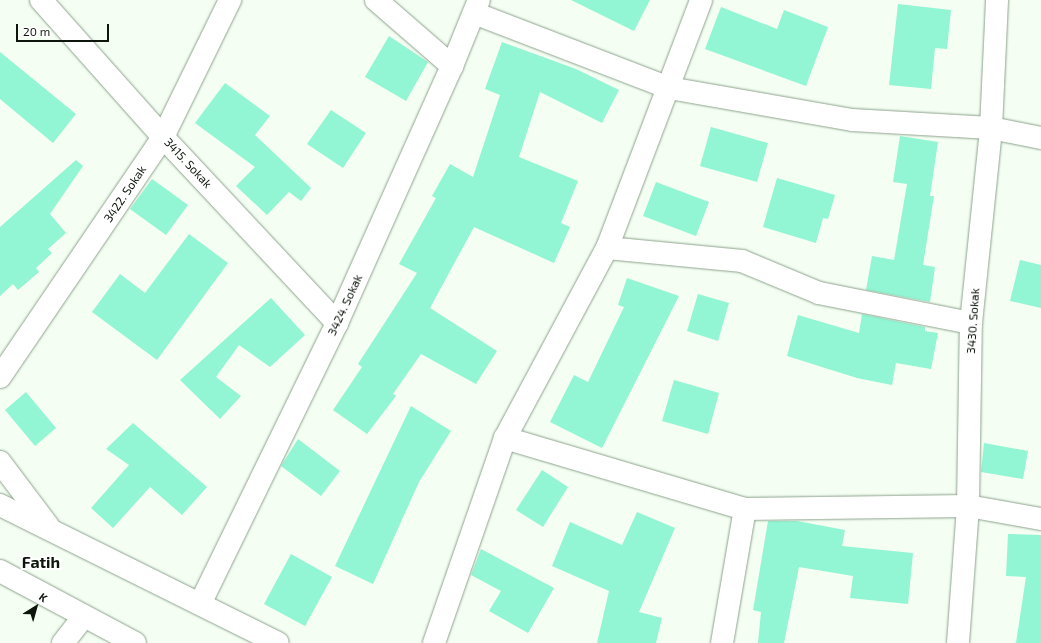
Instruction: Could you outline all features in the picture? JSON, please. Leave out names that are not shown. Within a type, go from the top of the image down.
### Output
[{"type":"street","name":"3415. Sokak","points":[[41,0],[164,137],[337,323]]},
{"type":"street","name":"3422. Sokak","points":[[0,377],[164,137],[230,0]]},
{"type":"street","points":[[376,0],[452,66]]},
{"type":"street","points":[[434,643],[505,438],[607,248],[701,0]]},
{"type":"street","name":"3430. Sokak","points":[[958,643],[968,506],[971,323],[991,128],[997,0]]},
{"type":"street","points":[[477,6],[668,88],[852,120],[991,128],[1041,138]]},
{"type":"street","name":"3424. Sokak","points":[[200,604],[337,323],[452,66],[477,6]]},
{"type":"street","points":[[607,248],[742,261],[819,293],[971,323]]},
{"type":"street","points":[[505,438],[745,509],[968,506],[1041,519]]},
{"type":"street","points":[[0,462],[51,530]]},
{"type":"street","points":[[0,505],[278,643]]},
{"type":"street","points":[[722,643],[745,509]]},
{"type":"street","points":[[0,571],[135,643]]},
{"type":"street","points":[[63,643],[84,616]]},
{"type":"building","points":[[571,0],[650,0],[634,31]]},
{"type":"building","points":[[898,4],[951,10],[947,49],[935,48],[931,89],[889,85]]},
{"type":"building","points":[[721,7],[777,29],[784,10],[828,27],[806,86],[705,49]]},
{"type":"building","points":[[389,36],[428,62],[406,101],[365,77]]},
{"type":"building","points":[[502,42],[576,69],[619,90],[602,123],[540,92],[519,157],[578,181],[561,223],[570,227],[554,263],[474,227],[430,308],[497,351],[476,384],[421,354],[393,394],[396,396],[367,434],[333,410],[362,367],[358,364],[417,273],[399,264],[436,198],[432,196],[450,164],[473,177],[500,95],[485,89]]},
{"type":"building","points":[[0,52],[76,114],[53,143],[0,99]]},
{"type":"building","points":[[225,83],[270,116],[255,135],[311,188],[301,201],[289,192],[267,215],[236,186],[255,167],[195,123]]},
{"type":"building","points":[[331,110],[366,133],[343,168],[307,144]]},
{"type":"building","points":[[711,127],[768,143],[757,182],[700,166]]},
{"type":"building","points":[[900,136],[938,142],[930,196],[934,196],[923,265],[935,267],[930,302],[866,290],[872,256],[894,260],[907,184],[893,182]]},
{"type":"building","points":[[76,160],[83,166],[50,214],[66,233],[48,249],[52,253],[36,268],[39,272],[18,290],[13,284],[0,296],[0,227]]},
{"type":"building","points":[[777,178],[835,195],[828,219],[823,218],[816,243],[763,227]]},
{"type":"building","points":[[152,179],[188,205],[166,235],[130,209]]},
{"type":"building","points":[[656,182],[709,202],[696,236],[643,216]]},
{"type":"building","points":[[189,234],[228,263],[157,360],[92,312],[120,274],[145,293]]},
{"type":"building","points":[[1020,260],[1041,265],[1041,308],[1010,301]]},
{"type":"building","points":[[627,278],[679,296],[602,448],[550,422],[574,375],[588,382],[624,307],[618,305]]},
{"type":"building","points":[[698,294],[729,303],[718,341],[687,331]]},
{"type":"building","points":[[271,298],[305,335],[270,367],[239,345],[216,377],[241,396],[220,419],[180,380]]},
{"type":"building","points":[[862,314],[925,327],[925,331],[938,333],[931,369],[896,363],[892,385],[857,378],[787,356],[798,315],[859,333]]},
{"type":"building","points":[[674,380],[719,393],[708,434],[662,421]]},
{"type":"building","points":[[26,392],[56,428],[35,446],[5,410]]},
{"type":"building","points":[[411,406],[451,431],[419,482],[373,584],[335,566]]},
{"type":"building","points":[[133,423],[207,487],[182,515],[150,487],[113,528],[91,508],[129,465],[106,449]]},
{"type":"building","points":[[298,439],[340,471],[321,496],[281,466]]},
{"type":"building","points":[[984,443],[1028,451],[1023,479],[981,472]]},
{"type":"building","points":[[542,470],[568,487],[543,527],[516,510]]},
{"type":"building","points":[[637,512],[675,528],[639,612],[662,618],[656,643],[597,643],[609,591],[552,566],[570,522],[622,545]]},
{"type":"building","points":[[768,521],[797,521],[845,530],[842,546],[913,553],[908,604],[850,598],[853,576],[799,567],[784,643],[758,643],[761,612],[753,610]]},
{"type":"building","points":[[1008,534],[1041,535],[1041,643],[1016,643],[1026,577],[1006,576]]},
{"type":"building","points":[[481,549],[554,588],[528,633],[489,611],[501,591],[471,575]]},
{"type":"building","points":[[291,554],[332,577],[305,626],[264,604]]},
{"type":"district","name":"Fatih","points":[[41,562]]}]
